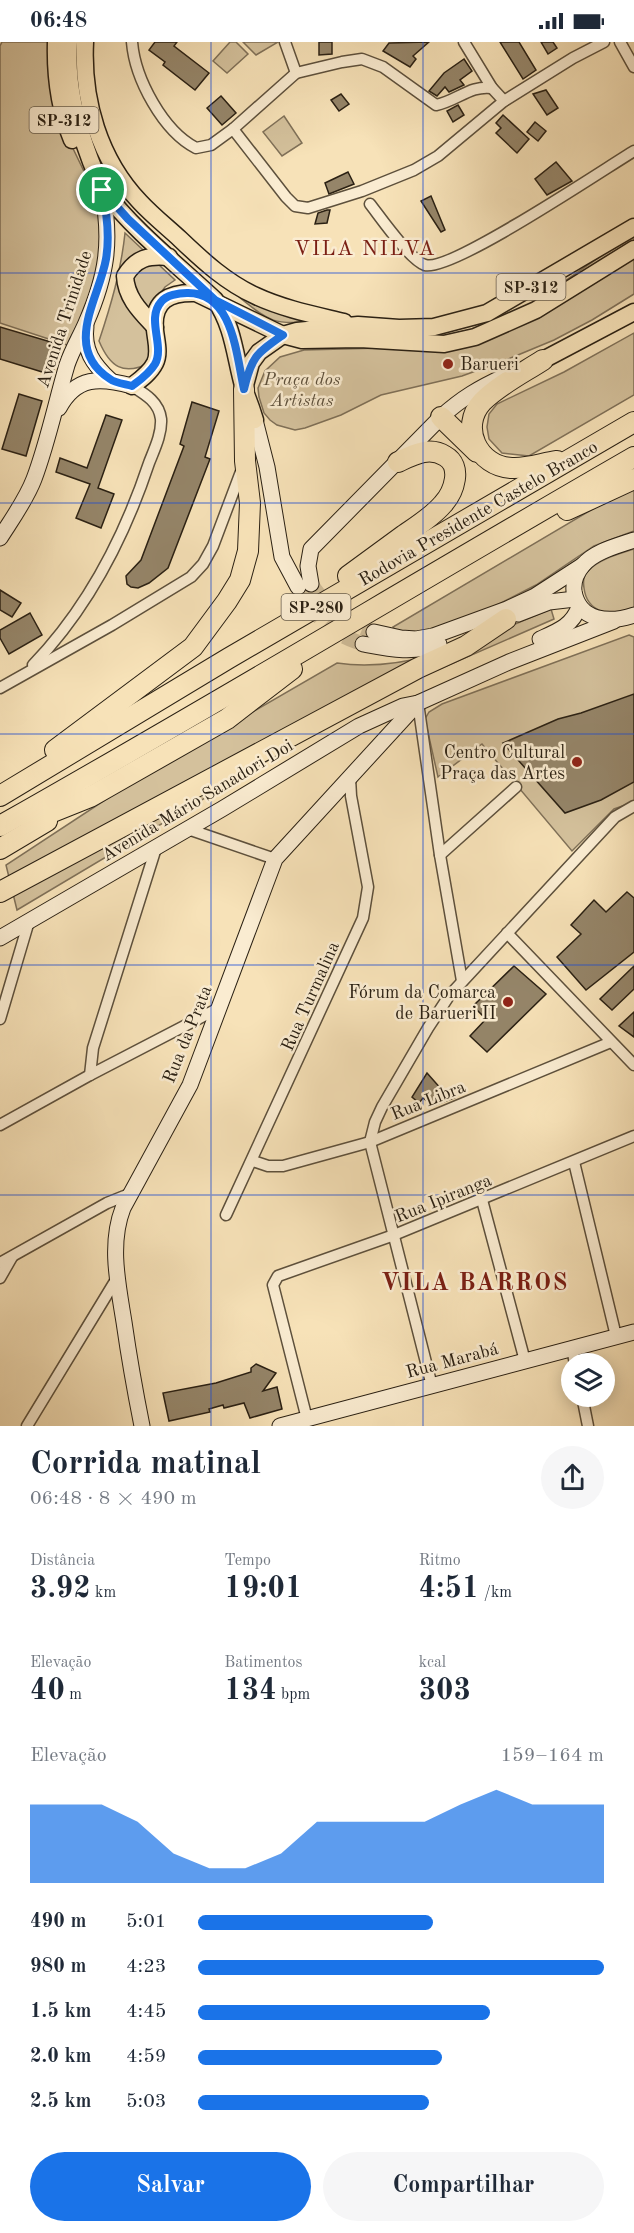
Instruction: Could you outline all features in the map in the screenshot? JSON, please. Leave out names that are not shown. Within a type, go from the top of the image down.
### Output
[{"type":"highway","points":[[482,455],[474,443],[471,430],[473,417],[481,403],[543,360]]},
{"type":"highway","points":[[0,795],[55,749],[193,647],[240,580],[248,551],[250,503],[245,461],[244,389]]},
{"type":"highway","points":[[441,417],[470,447],[495,463],[511,468],[572,458]]},
{"type":"highway","name":"Rodovia Presidente Castelo Branco","points":[[0,795],[229,658],[634,422]]},
{"type":"highway","points":[[229,658],[423,521],[445,502],[451,491],[455,472],[454,464],[449,458],[435,451],[419,452],[398,462]]},
{"type":"highway","name":"Rodovia Presidente Castelo Branco","points":[[0,826],[162,735],[634,457]]},
{"type":"highway","points":[[420,581],[448,575],[502,548],[580,502],[634,479]]},
{"type":"highway","name":"Rodovia Presidente Castelo Branco","points":[[0,849],[226,719],[369,611]]},
{"type":"highway","points":[[0,892],[418,668],[466,645],[507,619]]},
{"type":"highway","name":"Rodovia Presidente Castelo Branco","points":[[0,782],[55,749],[229,658]]},
{"type":"highway","name":"Rodovia Presidente Castelo Branco","points":[[0,833],[90,796]]},
{"type":"main road","name":"SP-312","points":[[56,42],[56,77],[64,120],[80,156],[102,190],[128,219],[215,300],[283,335]]},
{"type":"main road","points":[[69,42],[69,84],[73,107],[78,128],[102,190]]},
{"type":"main road","name":"SP-312","points":[[85,42],[85,78],[95,129],[106,154],[123,181],[139,201],[201,259],[235,285],[287,308],[357,325],[399,328],[434,327],[464,320],[487,313],[634,227]]},
{"type":"main road","name":"Avenida Trinidade","points":[[51,424],[68,362],[87,320],[106,261],[107,216],[102,190]]},
{"type":"main road","points":[[283,335],[302,340],[360,339],[444,344],[465,339],[502,326],[536,310],[634,249]]},
{"type":"main road","points":[[155,327],[131,299],[125,276],[135,263],[144,257],[169,257]]},
{"type":"main road","points":[[0,538],[34,479],[51,424],[65,397],[80,384],[110,380],[132,386],[143,378],[158,356],[156,313],[161,302],[170,296],[183,292],[196,293],[215,300]]},
{"type":"main road","name":"SP-312","points":[[215,300],[229,326],[244,389],[255,420]]},
{"type":"main road","points":[[255,420],[267,467],[282,557],[305,585],[311,549],[462,398],[479,388],[543,360],[634,312]]},
{"type":"main road","points":[[87,320],[86,341],[91,358],[110,380]]},
{"type":"main road","points":[[244,389],[251,363],[259,352],[283,335],[357,325]]},
{"type":"main road","points":[[628,618],[595,618],[577,603],[549,602],[433,646],[413,651],[399,650],[368,638],[416,639],[434,636],[526,600],[602,552],[634,540]]},
{"type":"main road","points":[[509,662],[531,644],[570,624],[575,618],[577,603],[573,583],[583,565]]},
{"type":"main road","points":[[509,662],[628,618]]},
{"type":"main road","name":"Avenida Mário Sanadori Doi","points":[[0,938],[156,848],[359,726],[403,706],[418,703],[509,662]]},
{"type":"main road","name":"Rua da Prata","points":[[142,1426],[117,1278],[117,1224],[190,1085],[275,859],[418,703]]},
{"type":"main road","points":[[359,726],[375,733],[379,746]]},
{"type":"main road","name":"Rua Marabá","points":[[579,1353],[616,1336],[634,1332]]},
{"type":"main road","name":"Rua Marabá","points":[[280,1426],[525,1361],[561,1357]]},
{"type":"street","points":[[132,42],[139,73],[151,99],[181,138],[188,145],[196,148],[211,145],[233,129],[296,72],[317,66],[362,59],[383,67],[436,105],[446,103],[480,86],[492,88]]},
{"type":"street","points":[[285,42],[296,72]]},
{"type":"street","points":[[464,42],[492,88],[504,101]]},
{"type":"street","points":[[233,129],[269,177],[295,206],[308,207],[362,191],[414,170],[438,156],[504,101],[573,57],[604,42]]},
{"type":"street","points":[[620,42],[634,67]]},
{"type":"street","points":[[370,204],[413,256],[425,265],[437,265],[481,245],[634,151]]},
{"type":"street","points":[[25,674],[51,647],[102,573],[119,542],[145,475],[159,433],[161,418],[149,396],[132,386]]},
{"type":"street","points":[[0,688],[130,615],[191,577],[203,564],[213,546],[245,461]]},
{"type":"street","points":[[418,703],[440,855],[462,981]]},
{"type":"street","name":"Rua Turmalina","points":[[226,1215],[253,1161],[363,918],[368,887],[351,796],[350,778]]},
{"type":"street","points":[[440,855],[516,787]]},
{"type":"street","points":[[432,1386],[370,1142],[375,1122],[428,1028],[449,996],[615,817],[634,807]]},
{"type":"street","points":[[188,829],[275,859]]},
{"type":"street","points":[[90,1075],[93,1048],[156,848]]},
{"type":"street","points":[[0,1019],[28,921]]},
{"type":"street","points":[[507,933],[634,1065]]},
{"type":"street","points":[[0,1125],[219,1008]]},
{"type":"street","name":"Rua Libra","points":[[253,1161],[268,1166],[283,1166],[370,1142],[611,1042]]},
{"type":"street","name":"Rua Ipiranga","points":[[307,1419],[275,1292],[274,1280],[278,1276],[394,1235],[634,1136]]},
{"type":"street","points":[[574,1162],[616,1336]]},
{"type":"street","points":[[0,1263],[107,1203],[132,1193]]},
{"type":"street","points":[[482,1200],[525,1361]]},
{"type":"street","points":[[0,1278],[13,1256]]},
{"type":"street","points":[[27,1426],[117,1278]]},
{"type":"street","points":[[584,1407],[588,1426]]},
{"type":"green space","points":[[2,42],[52,42],[67,136],[92,188],[102,216],[101,268],[70,346],[0,323],[0,46]]},
{"type":"green space","points":[[230,42],[236,42],[248,54],[227,73],[213,61]]},
{"type":"green space","points":[[243,42],[278,42],[256,55]]},
{"type":"green space","points":[[284,116],[302,143],[282,156],[263,132]]},
{"type":"green space","points":[[125,233],[175,280],[165,287],[152,305],[150,363],[132,369],[118,367],[113,363],[99,341],[115,288]]},
{"type":"green space","name":"Praça dos Artistas","points":[[634,233],[634,294],[554,340],[462,376],[381,395],[341,415],[305,428],[295,430],[277,425],[264,413],[258,388],[265,371],[280,357],[304,350],[382,348],[468,335],[536,301]]},
{"type":"green space","points":[[239,297],[258,306],[313,321],[289,323],[273,320]]},
{"type":"green space","points":[[634,333],[634,395],[529,456],[502,453],[489,439],[487,427],[489,414],[497,404],[564,372]]},
{"type":"green space","points":[[634,488],[634,531],[594,546],[536,585],[493,607],[419,635],[396,631],[393,627],[608,500]]},
{"type":"green space","points":[[634,549],[634,610],[610,613],[596,608],[586,597],[584,577],[586,573],[603,560]]},
{"type":"green space","points":[[551,609],[554,619],[373,698],[17,910],[6,865],[137,779],[337,663],[365,665],[420,658],[447,651]]},
{"type":"green space","points":[[629,635],[634,637],[634,802],[614,809],[572,851],[482,744],[438,777],[425,719],[429,712],[442,704]]},
{"type":"building","points":[[155,42],[177,42],[174,46],[209,73],[195,90],[163,65],[165,62],[149,50]]},
{"type":"building","points":[[319,42],[332,42],[332,54],[319,55]]},
{"type":"building","points":[[429,42],[413,56],[416,59],[410,67],[383,51],[389,43]]},
{"type":"building","points":[[500,42],[519,42],[536,70],[523,79]]},
{"type":"building","points":[[541,42],[553,42],[557,48],[548,54]]},
{"type":"building","points":[[464,59],[472,71],[460,80],[464,85],[449,92],[445,87],[437,96],[429,91],[444,73]]},
{"type":"building","points":[[546,90],[558,108],[547,115],[533,94]]},
{"type":"building","points":[[341,94],[349,104],[339,111],[331,100]]},
{"type":"building","points":[[221,96],[236,113],[222,125],[207,108]]},
{"type":"building","points":[[458,105],[464,115],[453,122],[447,111]]},
{"type":"building","points":[[503,115],[529,139],[517,153],[496,133],[501,128],[496,123]]},
{"type":"building","points":[[535,122],[546,131],[538,141],[527,132]]},
{"type":"building","points":[[556,162],[572,181],[547,195],[535,179]]},
{"type":"building","points":[[348,172],[354,184],[329,194],[325,183]]},
{"type":"building","points":[[431,196],[445,230],[441,232],[421,201]]},
{"type":"building","points":[[330,210],[327,223],[315,224],[318,213]]},
{"type":"building","points":[[0,327],[61,345],[52,375],[0,359]]},
{"type":"building","points":[[19,394],[42,401],[26,456],[2,449]]},
{"type":"building","points":[[192,402],[219,411],[205,457],[210,459],[168,568],[149,583],[138,588],[131,587],[127,584],[126,576],[141,560],[184,446],[180,444]]},
{"type":"building","points":[[106,415],[122,420],[98,488],[114,494],[101,528],[76,518],[90,484],[56,472],[60,458],[87,468]]},
{"type":"building","points":[[0,590],[21,603],[12,617],[0,610]]},
{"type":"building","points":[[30,613],[42,635],[9,654],[0,638],[0,630]]},
{"type":"building","name":"Centro Cultural Praça das Artes","points":[[634,694],[634,782],[601,800],[565,813],[503,743],[558,719]]},
{"type":"building","points":[[627,892],[634,898],[634,952],[586,990],[557,957],[581,934],[571,925],[594,900],[606,912]]},
{"type":"building","name":"Fórum da Comarca de Barueri II","points":[[514,966],[546,994],[487,1052],[470,1036],[486,1019],[473,1006]]},
{"type":"building","points":[[634,966],[634,989],[612,1010],[600,999]]},
{"type":"building","points":[[634,1012],[634,1037],[619,1026]]},
{"type":"building","points":[[427,1073],[442,1090],[454,1098],[433,1106],[423,1098],[419,1103],[412,1097]]},
{"type":"building","points":[[256,1364],[276,1373],[263,1391],[277,1387],[282,1409],[250,1418],[244,1403],[224,1408],[223,1405],[209,1409],[210,1412],[169,1421],[163,1393],[216,1383],[251,1372],[251,1368]]},
{"type":"tunnel","points":[[311,584],[331,609],[353,624],[374,632]]},
{"type":"tunnel","points":[[298,587],[324,623],[340,634],[363,644]]},
{"type":"place","name":"Barueri","points":[[448,364]]},
{"type":"place","name":"Centro Cultural Praça das Artes","points":[[577,762]]},
{"type":"place","name":"Fórum da Comarca de Barueri II","points":[[508,1002]]},
{"type":"district","name":"VILA NILVA","points":[[365,248]]},
{"type":"district","name":"VILA BARROS","points":[[475,1282]]},
{"type":"route","points":[[102,190],[107,216],[106,261],[87,320],[85,334],[87,348],[97,368],[110,380],[132,386],[143,378],[151,370],[158,356],[155,327],[156,313],[161,302],[183,292],[196,293],[215,300],[223,311],[229,326],[244,389],[251,363],[259,352],[283,335],[215,300],[128,219],[102,190]]}]
